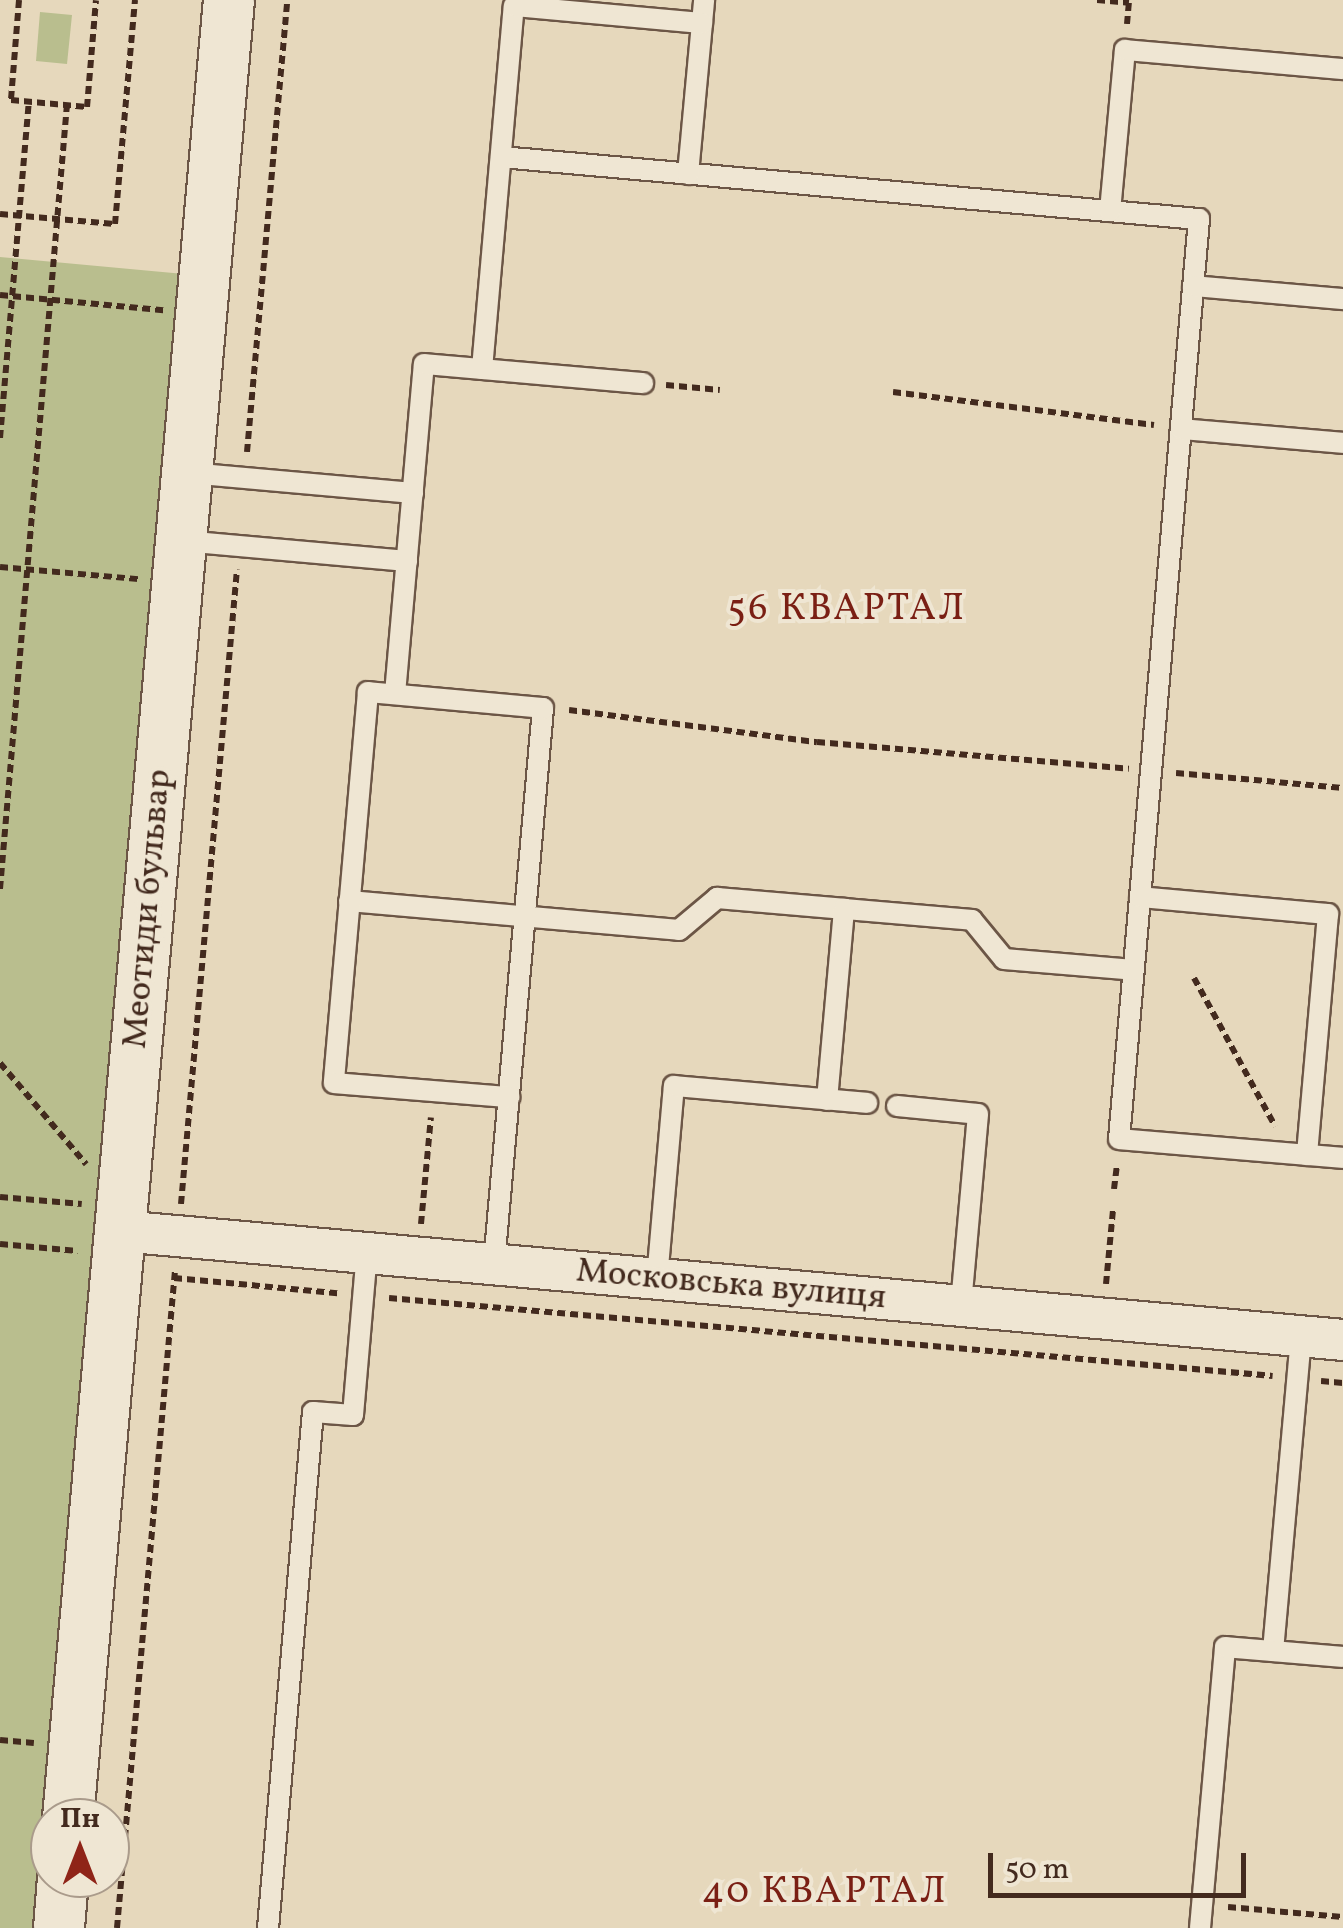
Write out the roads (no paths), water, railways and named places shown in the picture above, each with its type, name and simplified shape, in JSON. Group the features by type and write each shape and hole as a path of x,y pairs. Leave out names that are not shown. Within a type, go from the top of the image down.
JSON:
{"street":[{"name":"Меотиди бульвар","path":"70,1798 229,0"},
{"name":"Московська вулиця","path":"121,1219 178,1236 1343,1340"},
{"path":"59,1928 61,1898"}],"lane":[{"path":"688,174 704,0"},
{"path":"482,369 514,6 702,23"},
{"path":"1110,211 1124,50 1343,69"},
{"path":"501,158 1199,219 1119,1139 1343,1158"},
{"path":"1193,286 1343,299"},
{"path":"395,694 424,364 644,383"},
{"path":"1181,429 1343,443"},
{"path":"187,473 413,493"},
{"path":"179,562 239,546 407,560"},
{"path":"494,1264 509,1098 543,708 368,692 334,1082 509,1098"},
{"path":"1140,897 1328,914 1299,1154"},
{"path":"350,900 679,930 717,898 844,908 972,920 1004,959 1134,970"},
{"path":"827,1100 844,908"},
{"path":"657,1279 674,1086 867,1103"},
{"path":"898,1106 978,1114 961,1306"},
{"path":"268,1928 314,1412 352,1415 367,1253"},
{"path":"1274,1650 1301,1336"},
{"path":"1200,1928 1225,1646 1343,1656"}],"district":[{"name":"56 КВАРТАЛ","path":"847,610"},
{"name":"40 КВАРТАЛ","path":"825,1893"}]}
